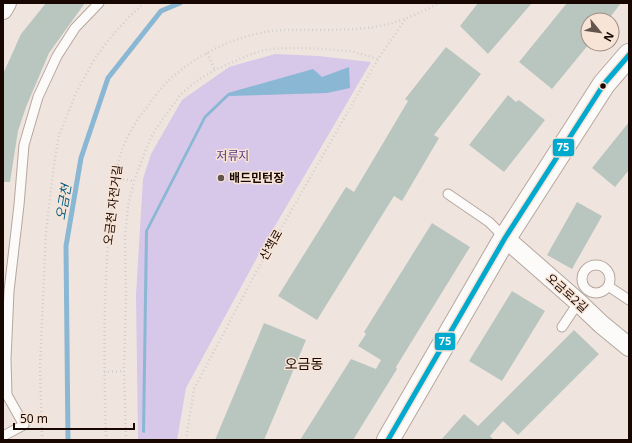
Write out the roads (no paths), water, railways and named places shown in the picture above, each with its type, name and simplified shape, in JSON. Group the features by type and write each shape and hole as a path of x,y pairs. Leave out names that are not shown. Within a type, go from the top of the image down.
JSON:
{"street":[{"path":"3,10 7,3"},
{"path":"388,440 505,238 604,84 629,55"},
{"name":"오금로2길","path":"505,238 583,296 601,324 629,347"}],"lane":[{"path":"3,436 24,425 7,395 6,359 9,291 24,145 38,97 57,56 75,28 99,3"},
{"path":"448,194 489,222 505,238"},
{"path":"562,327 583,296 584,288 582,279 585,271 592,266 606,269 610,277 610,282 605,290 597,294 583,296"},
{"path":"608,286 629,300"}],"water":[{"path":"349,67 350,88 327,93 229,96 206,118 148,231 145,433 142,432 145,231 204,116 228,93 313,69 322,77"}],"waterway":[{"name":"오금천","path":"68,440 66,246 81,158 108,78 161,11 180,3"}],"place":[{"name":"배드민턴장","path":"221,178"}],"district":[{"name":"오금동","path":"304,364"}],"park label":[{"name":"저류지","path":"233,156"}]}
